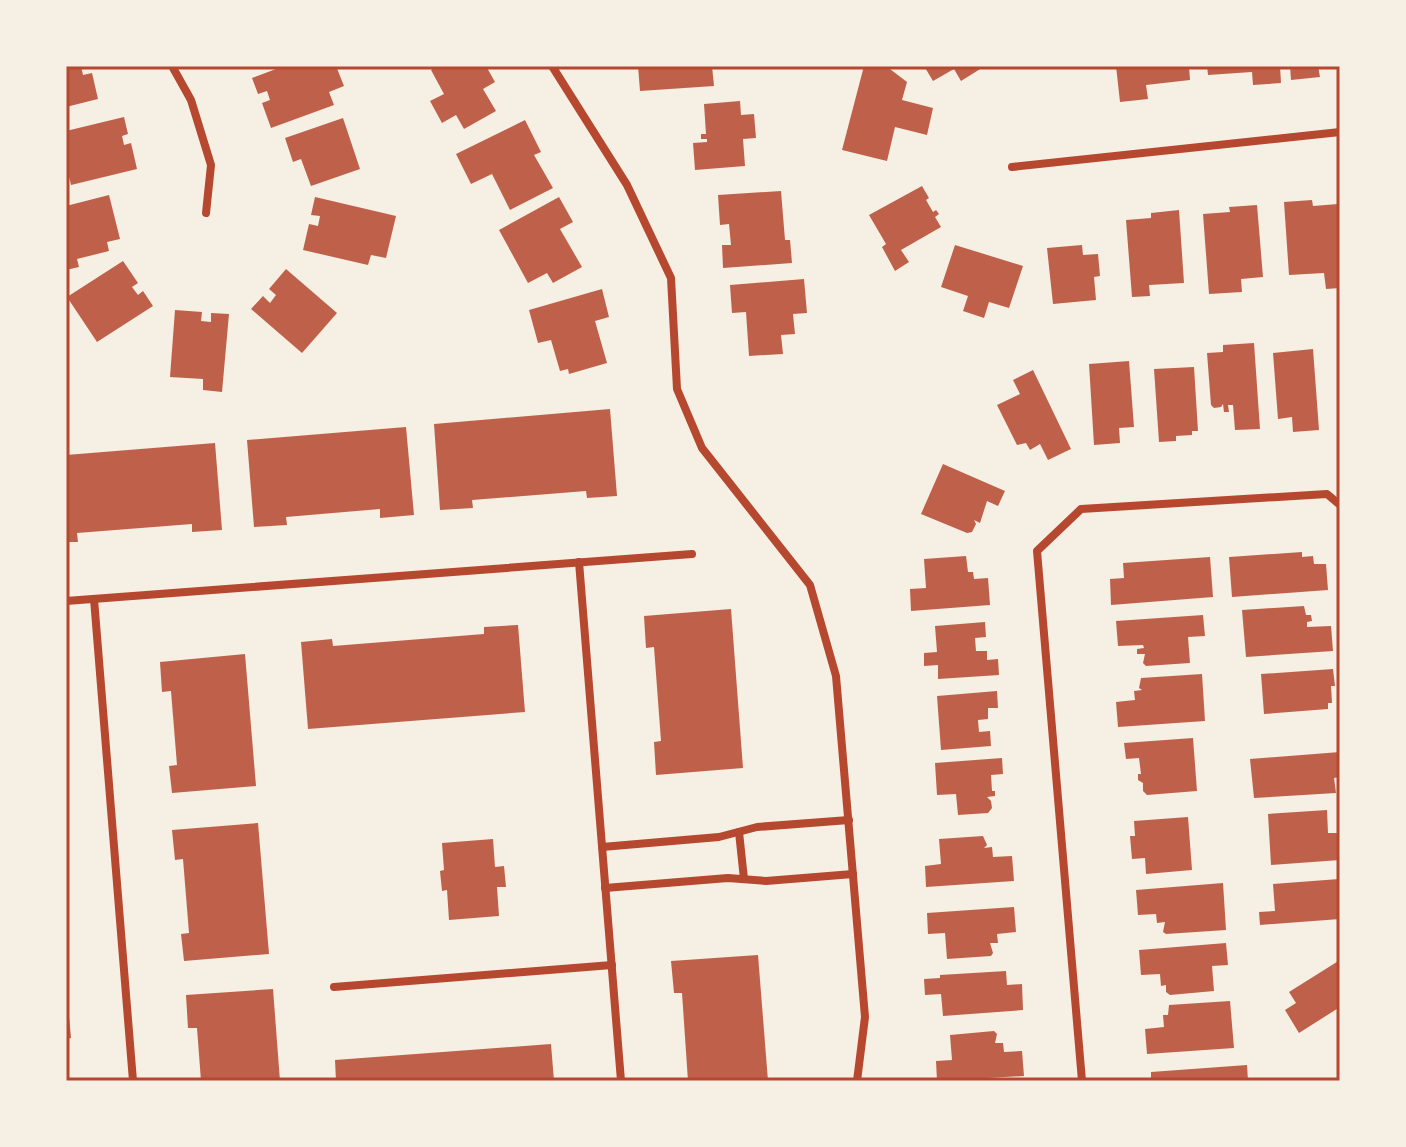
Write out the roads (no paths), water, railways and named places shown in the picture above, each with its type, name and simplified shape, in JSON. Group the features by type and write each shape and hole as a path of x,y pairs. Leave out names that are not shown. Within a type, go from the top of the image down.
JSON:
{"street":[{"path":"172,66 191,100 211,165 206,213"},
{"path":"552,66 627,185 671,278 677,389 702,448 810,585 836,676 865,1017 857,1081"},
{"path":"1012,167 1340,132"},
{"path":"1082,1081 1037,551 1081,509 1327,494 1340,505"},
{"path":"66,601 692,554"},
{"path":"579,562 621,1081"},
{"path":"94,599 133,1081"},
{"path":"602,847 719,837 757,827 849,820"},
{"path":"739,832 744,879"},
{"path":"605,888 728,878 766,881 853,874"},
{"path":"334,987 612,965"}]}
